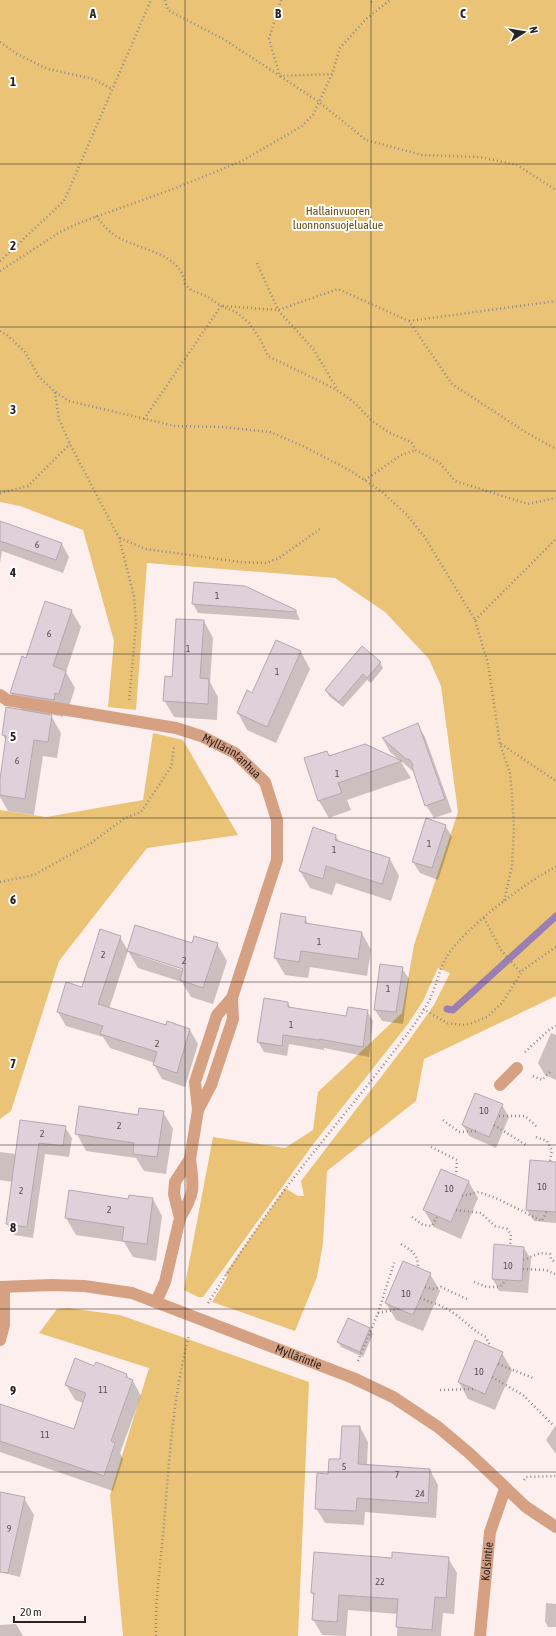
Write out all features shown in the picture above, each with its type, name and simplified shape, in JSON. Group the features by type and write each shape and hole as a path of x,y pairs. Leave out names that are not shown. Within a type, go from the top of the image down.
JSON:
{"street":[{"name":"Myllärintanhua","path":"0,695 7,700 176,728 201,736 235,753 265,782 277,820 277,860 232,998 233,1019 211,1085 198,1110"},
{"name":"Myllärintanhua","path":"156,1302 165,1282 180,1218 191,1199 194,1184 190,1159 198,1110 195,1082 217,1015 232,998"},
{"path":"500,1085 517,1068"},
{"name":"Myllärintanhua","path":"180,1218 174,1194 175,1182 190,1159"},
{"name":"Myllärintie","path":"2,1287 51,1285 84,1286 125,1292 156,1302 320,1364 393,1397 438,1427 470,1453 526,1508 556,1527"},
{"path":"0,1340 4,1325 2,1287"},
{"name":"Kolsintie","path":"480,1636 490,1532 509,1492"}],"path":[{"path":"0,262 64,201 151,0"},
{"path":"165,0 168,10 225,40 280,76 319,102 366,140 422,155 480,157 516,165 556,190"},
{"path":"280,76 269,39 281,0"},
{"path":"0,271 60,232 96,216 174,189 242,161 302,126 313,115 332,74 340,48 366,20 390,0"},
{"path":"0,42 17,54 48,69 93,79 112,89"},
{"path":"280,76 332,74"},
{"path":"96,216 112,234 166,258 178,266 184,275 185,284 191,290 236,312 249,323 260,338 268,356 337,390 355,404 372,421 390,433 410,442 416,450 440,463 455,481 470,487 528,504 556,498"},
{"path":"257,263 278,310 314,350 337,390"},
{"path":"221,306 278,310 338,289 409,321 452,384 556,450"},
{"path":"409,321 556,301"},
{"path":"144,419 221,306"},
{"path":"0,331 7,335 25,352 39,377 55,392 69,401 175,426 222,427 270,432 303,446 365,480 381,491 406,514 424,536 475,620 488,664 500,744 510,773 514,828 512,866 504,901"},
{"path":"55,392 59,419 70,444 119,538 134,596 136,624 126,720"},
{"path":"0,493 28,486 70,444"},
{"path":"365,480 401,455 416,450"},
{"path":"119,538 146,549 240,562 266,563 279,558 320,529"},
{"path":"475,620 556,539"},
{"path":"500,744 556,781"},
{"path":"0,882 34,874 91,842 125,818 141,812 171,767"},
{"path":"206,1306 225,1274 285,1188 371,1082 412,1028 429,1001 447,957 465,935 504,901 544,873 556,867"},
{"path":"484,918 501,950 521,973"},
{"path":"423,1009 447,1024 472,1024 487,1017 502,1003 521,973 532,962 538,960 556,947"},
{"path":"552,1070 542,1080 517,1068 528,1048 550,1029 556,1026"},
{"path":"498,1116 525,1116 538,1127"},
{"path":"443,1120 459,1132 477,1131"},
{"path":"494,1125 526,1144"},
{"path":"536,1137 547,1141 552,1150 550,1161"},
{"path":"431,1147 457,1160 456,1175"},
{"path":"462,1196 479,1192 498,1199 542,1221 548,1212"},
{"path":"456,1210 482,1213 495,1226 507,1229 511,1234 510,1245"},
{"path":"412,1217 423,1225 432,1226 437,1216"},
{"path":"401,1244 414,1252 418,1258 418,1268"},
{"path":"523,1260 540,1253 550,1254 551,1259 556,1263"},
{"path":"357,1364 378,1314 395,1260"},
{"path":"523,1269 546,1270 556,1274"},
{"path":"474,1282 487,1287 500,1287 506,1280"},
{"path":"425,1287 433,1289 440,1287 469,1300"},
{"path":"420,1298 446,1308 461,1318 475,1331 486,1336 490,1346"},
{"path":"378,1314 399,1309"},
{"path":"156,1636 158,1582 175,1411 184,1355 190,1331"},
{"path":"498,1364 533,1378"},
{"path":"492,1378 524,1395 554,1426"},
{"path":"440,1390 473,1389"},
{"path":"509,1492 526,1477 556,1476"}],"green space":[{"name":"Hallainvuoren luonnonsuojelualue","path":"0,0 556,0 556,996 424,1059 416,1101 327,1171 323,1243 317,1277 295,1331 212,1302 228,1276 225,1274 285,1188 298,1196 304,1196 301,1181 407,1043 434,1005 450,973 438,968 423,1001 408,1024 314,1143 203,1297 198,1297 184,1290 213,1137 285,1148 313,1130 318,1092 402,1013 414,945 458,812 441,686 429,659 385,612 335,578 147,563 136,710 108,707 114,641 83,530 20,506 0,502"},
{"path":"153,733 183,740 238,835 147,848 59,961 11,1111 0,1119 0,810 46,817 143,800"},
{"path":"68,1308 120,1315 309,1382 298,1636 123,1636 110,1495 149,1368 39,1333 57,1309"}],"building":[{"path":"0,521 62,543 56,560 0,541"},
{"path":"194,582 245,586 296,610 296,612 192,604"},
{"path":"45,601 72,610 53,666 66,671 59,694 55,693 54,700 10,693 22,656 26,658"},
{"path":"176,619 204,620 200,678 209,679 208,704 163,701 165,676 172,677"},
{"path":"276,640 301,651 267,727 237,713 247,690 252,693"},
{"path":"362,646 381,662 367,678 363,674 339,702 325,690"},
{"path":"6,707 52,715 48,742 34,740 25,799 0,795 0,779 6,736 2,735"},
{"path":"418,723 445,799 425,806 412,767 413,765 409,759 406,759 382,738"},
{"path":"365,744 402,761 338,783 342,793 318,801 304,758 327,751 329,756"},
{"path":"426,818 446,825 432,868 412,862"},
{"path":"313,827 336,835 335,840 390,858 382,884 326,866 323,879 299,871"},
{"path":"281,913 306,917 305,923 362,932 358,959 301,951 299,962 274,958"},
{"path":"135,925 192,943 194,936 218,943 203,988 180,980 183,969 127,951"},
{"path":"100,929 121,936 98,1004 166,1025 167,1021 190,1029 177,1073 153,1065 157,1052 100,1034 103,1026 57,1012 66,982 82,987"},
{"path":"380,964 403,967 396,1012 374,1010"},
{"path":"264,998 288,1002 288,1007 346,1016 348,1007 368,1010 363,1047 319,1039 283,1035 282,1046 257,1042"},
{"path":"475,1093 503,1104 489,1137 462,1125"},
{"path":"79,1106 138,1115 139,1108 164,1111 157,1157 133,1154 134,1143 75,1134"},
{"path":"20,1120 66,1126 63,1146 39,1143 27,1227 6,1224"},
{"path":"530,1160 556,1162 556,1212 526,1210"},
{"path":"441,1169 469,1181 451,1222 423,1210"},
{"path":"69,1190 128,1199 129,1195 153,1198 147,1244 122,1241 124,1227 65,1218"},
{"path":"494,1244 524,1247 522,1281 492,1279"},
{"path":"403,1261 431,1273 413,1315 385,1303"},
{"path":"348,1318 370,1328 360,1352 337,1342"},
{"path":"475,1340 503,1352 485,1394 458,1382"},
{"path":"75,1358 94,1366 96,1362 127,1374 126,1377 133,1380 111,1441 115,1443 104,1476 0,1441 0,1404 74,1429 86,1393 65,1385"},
{"path":"342,1426 360,1426 358,1464 430,1469 428,1503 357,1498 356,1511 315,1509 317,1473 328,1474 329,1459 340,1459"},
{"path":"0,1492 25,1497 8,1573 0,1572"},
{"path":"314,1552 392,1558 392,1552 449,1557 446,1598 435,1597 432,1630 396,1627 398,1599 339,1595 337,1622 312,1620 314,1593 311,1593"}],"waterway":[{"path":"447,1009 453,1010 556,916"}]}
